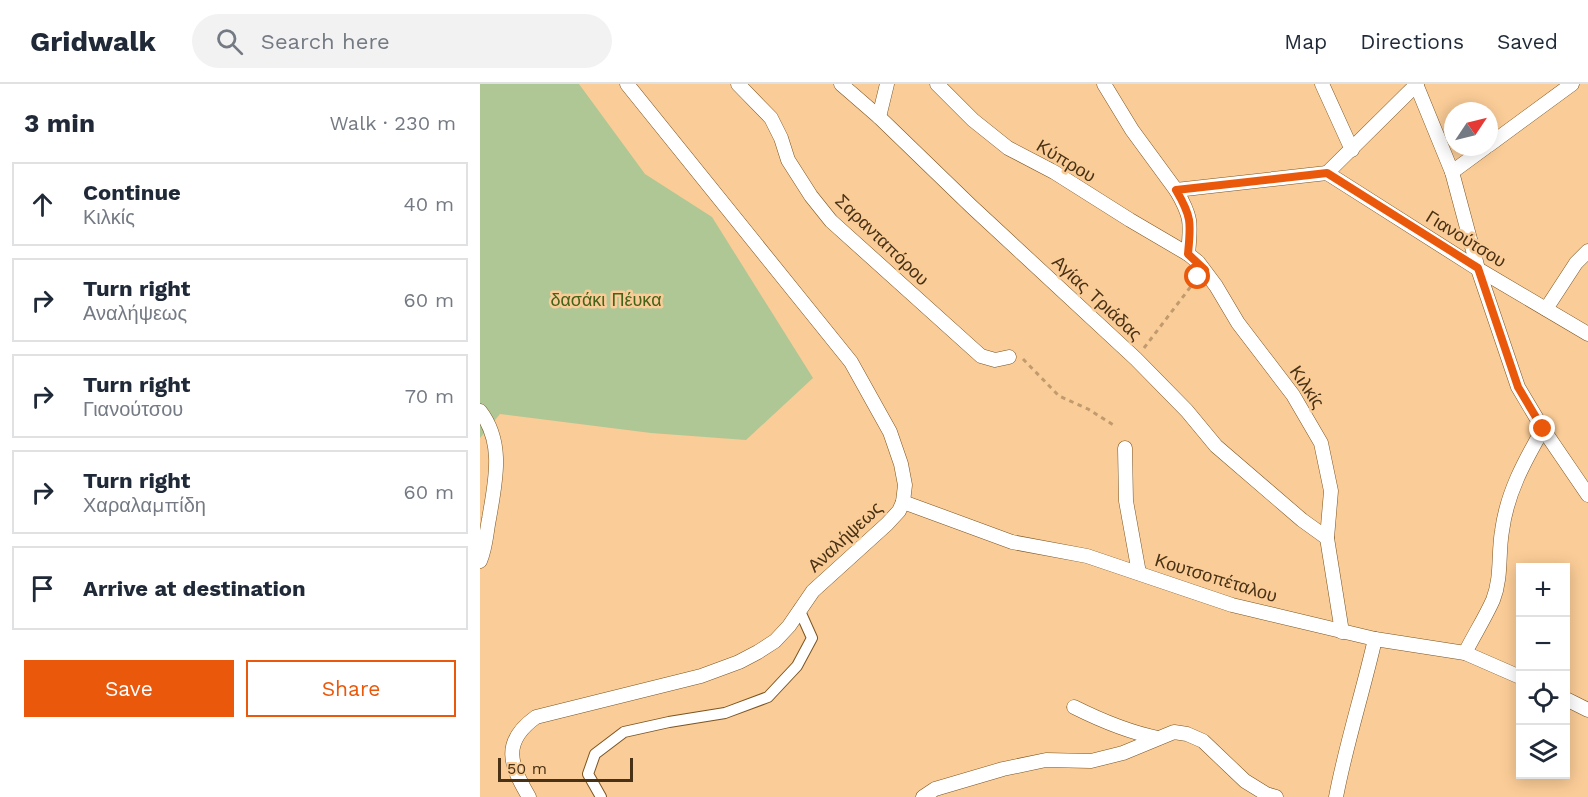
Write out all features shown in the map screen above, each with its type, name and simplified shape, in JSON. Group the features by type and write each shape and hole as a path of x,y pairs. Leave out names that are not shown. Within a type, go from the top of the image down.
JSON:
{"street":[{"name":"Αναλήψεως","path":"529,797 519,781 510,754 514,741 530,721 536,717 701,676 740,662 775,641 789,626 813,591 887,524 899,511 903,502 905,485 890,432 851,362 627,84"},
{"name":"Σαρανταπόρου","path":"738,84 771,117 788,160 811,196 831,221 981,356 994,360 1009,357"},
{"name":"Αγίας Τριάδας","path":"841,84 1136,358 1187,411 1216,446 1302,520 1327,537"},
{"path":"879,117 887,84"},
{"name":"Κύπρου","path":"937,84 973,120 1008,148 1054,172 1188,254"},
{"path":"1104,84 1132,130 1188,210 1191,223 1188,254"},
{"path":"1322,84 1352,150"},
{"path":"1176,190 1327,173 1416,84 1452,172 1478,268 1518,387 1543,429 1588,495"},
{"path":"1498,138 1572,84"},
{"path":"1452,172 1474,156"},
{"name":"Γιανούτσου","path":"1327,173 1588,334"},
{"path":"1546,309 1576,263 1588,251"},
{"name":"Κιλκίς","path":"1188,254 1205,270 1238,323 1293,395 1322,443 1331,491 1327,537 1342,632"},
{"path":"480,411 495,441 495,487 480,561"},
{"path":"1465,652 1493,599 1500,574 1502,532 1509,496 1522,466 1543,429"},
{"path":"1125,448 1126,501 1139,573"},
{"name":"Κουτσοπέταλου","path":"903,502 1011,542 1087,556 1232,605 1375,639 1465,652 1516,675"},
{"path":"601,797 588,774 595,754 624,732 725,713 768,697 797,666 812,638 799,609"},
{"path":"1336,797 1343,759 1365,686 1375,639"},
{"path":"1570,701 1588,710"},
{"path":"1074,707 1111,725 1158,738"},
{"path":"923,797 935,789 1003,769 1046,760 1091,761 1123,753 1174,732 1187,734 1203,741 1245,781 1266,794 1276,797"}],"path":[{"path":"1136,358 1205,270"},
{"path":"1009,357 1024,360 1059,396 1088,409 1115,426"}],"green space":[{"name":"δασάκι Πέυκα","path":"480,84 579,84 645,174 712,217 813,378 746,440 651,433 500,414 480,438"}],"route":[{"path":"1198,277 1205,270 1188,254 1191,223 1188,210 1176,190 1327,173 1478,268 1518,387 1543,429"}]}
